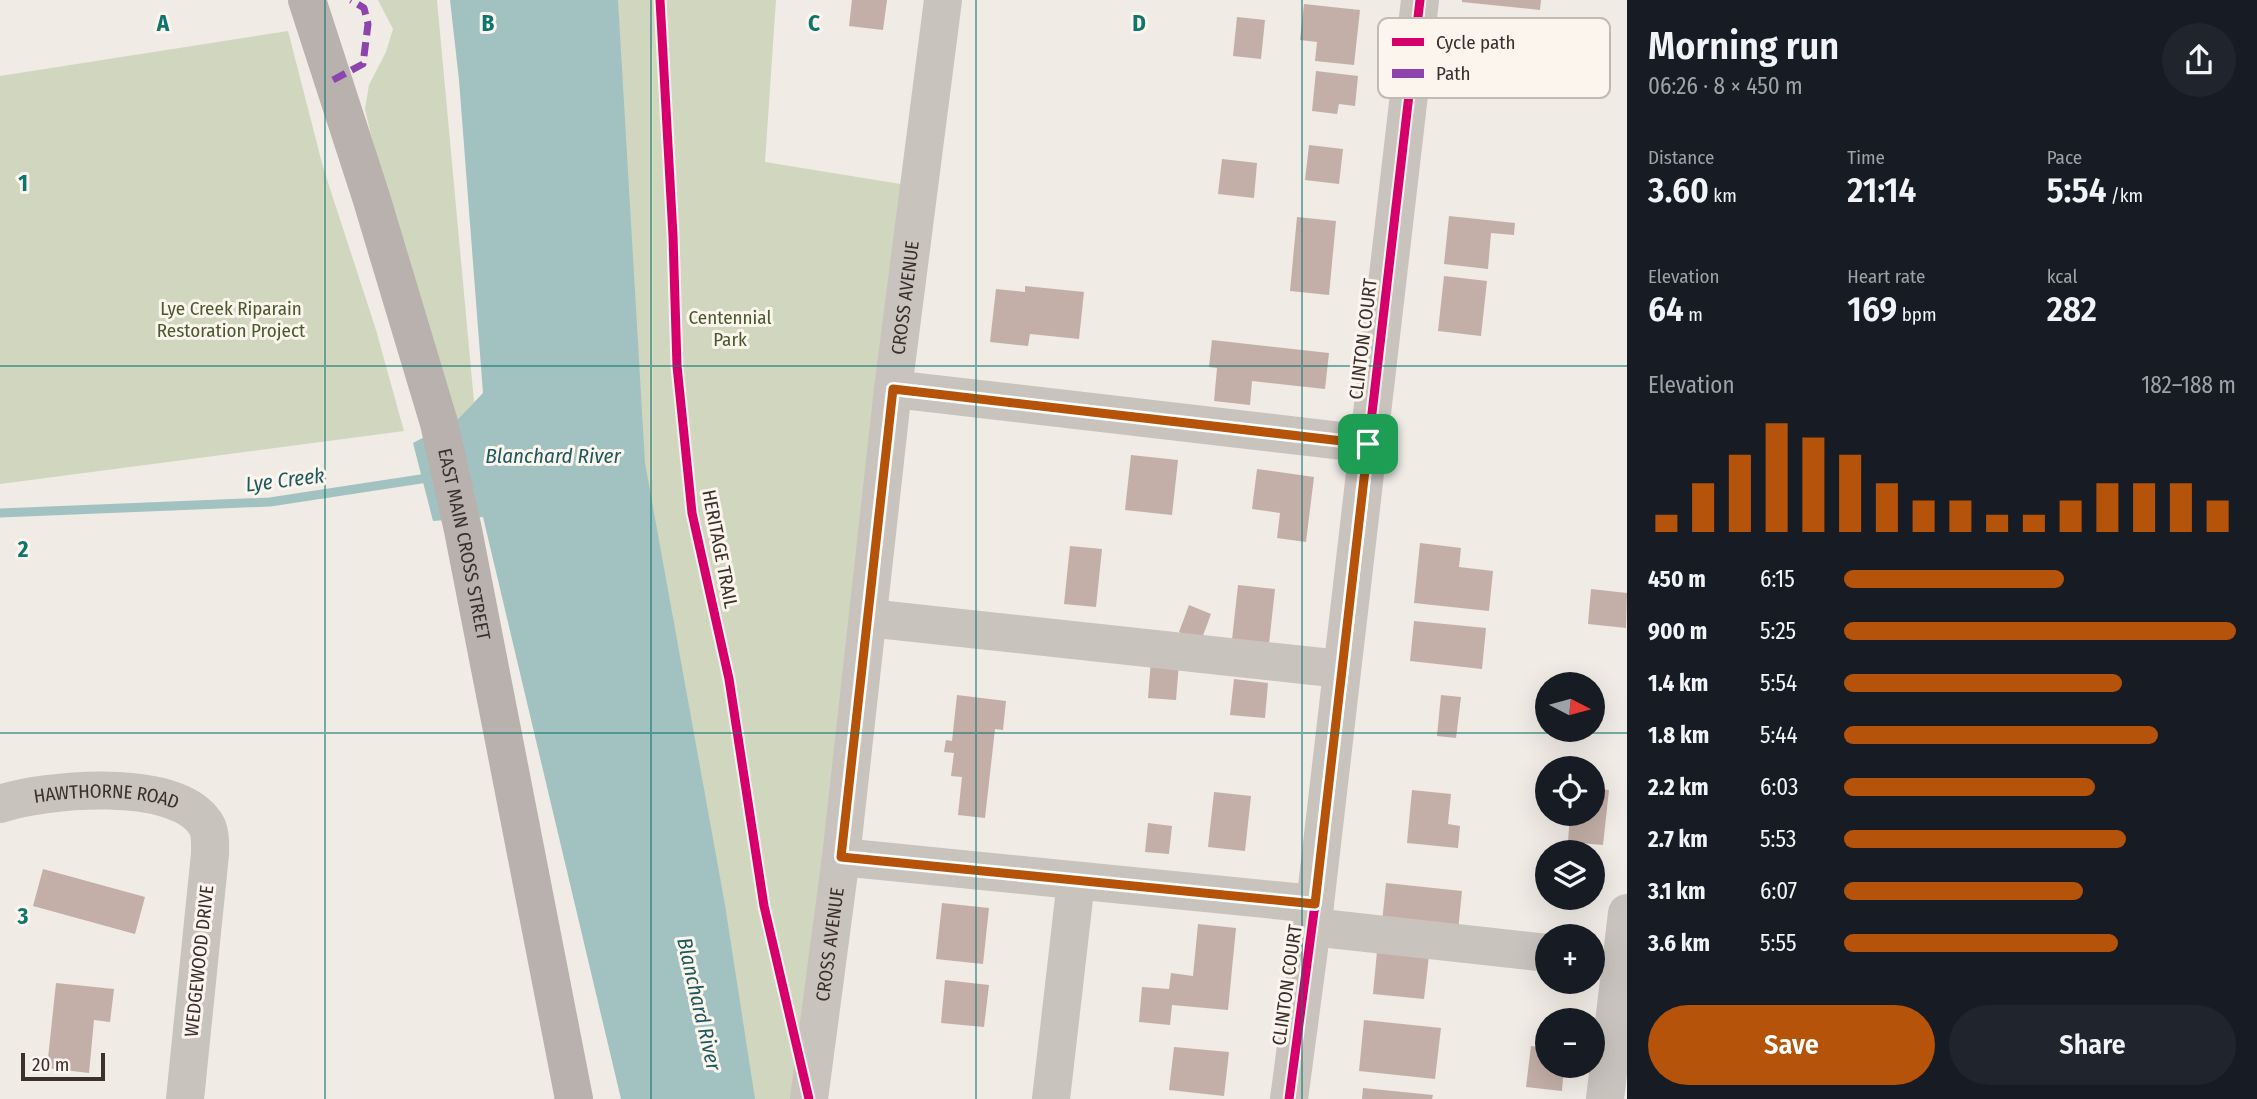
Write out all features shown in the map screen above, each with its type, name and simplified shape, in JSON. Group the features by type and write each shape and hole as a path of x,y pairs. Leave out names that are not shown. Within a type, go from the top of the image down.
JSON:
{"main road":[{"name":"EAST MAIN CROSS STREET","path":"307,0 371,197 439,423 463,530 574,1099"}],"street":[{"name":"CROSS AVENUE","path":"809,1098 841,857 893,389 943,0"},
{"name":"CLINTON COURT","path":"1418,18 1420,0"},
{"name":"CLINTON COURT","path":"1289,1099 1314,915 1409,98"},
{"path":"893,389 1368,444"},
{"path":"867,618 1341,669"},
{"name":"HAWTHORNE ROAD","path":"0,804 18,798 58,793 121,791 162,796 180,802 192,809 206,824"},
{"name":"WEDGEWOOD DRIVE","path":"185,1099 210,854 206,824"},
{"path":"841,857 1076,881 1314,915 1535,951"},
{"path":"1051,1099 1076,881"},
{"path":"1605,1099 1614,961 1627,913"}],"green space":[{"path":"378,0 437,0 474,402 457,420 381,178 365,109 369,85 386,52 393,29"},
{"name":"Centennial Park","path":"529,0 776,0 765,162 919,187 809,1099 721,1099"},
{"name":"Lye Creek Riparain Restoration Project","path":"288,31 323,167 376,330 404,431 0,484 0,76"}],"water":[{"name":"Blanchard River","path":"450,0 618,0 645,463 725,905 755,1099 621,1099 483,517 433,521 413,443 457,420 483,393 459,80"}],"building":[{"path":"852,0 887,0 883,30 849,26"},
{"path":"1462,0 1541,0 1540,10"},
{"path":"1304,4 1360,10 1354,65 1315,61 1317,42 1300,40"},
{"path":"1237,17 1265,20 1261,59 1233,56"},
{"path":"1316,71 1358,76 1355,106 1339,104 1337,114 1312,111"},
{"path":"1309,145 1343,149 1339,184 1305,180"},
{"path":"1222,159 1257,163 1254,198 1218,194"},
{"path":"1449,216 1515,223 1514,235 1491,233 1488,269 1444,264"},
{"path":"1297,217 1336,221 1329,295 1290,291"},
{"path":"1444,276 1487,281 1481,336 1438,331"},
{"path":"1025,286 1084,292 1079,339 1030,334 1028,346 990,342 996,289 1025,292"},
{"path":"1212,340 1329,353 1325,389 1252,381 1250,405 1214,401 1217,368 1209,367"},
{"path":"1131,455 1178,460 1172,515 1125,510"},
{"path":"1257,469 1314,477 1306,542 1277,538 1280,513 1252,509"},
{"path":"1420,543 1461,548 1459,567 1493,571 1489,611 1414,603"},
{"path":"1070,546 1102,549 1096,607 1064,604"},
{"path":"1238,585 1275,589 1269,644 1232,640"},
{"path":"1591,589 1627,593 1626,628 1588,624"},
{"path":"1189,605 1211,614 1201,641 1179,632"},
{"path":"1414,621 1486,628 1482,669 1410,661"},
{"path":"1151,660 1179,663 1176,700 1148,698"},
{"path":"1234,679 1268,683 1265,718 1230,715"},
{"path":"957,695 1006,701 1003,730 995,729 985,818 958,815 962,777 951,776 954,753 944,752 946,740 952,741"},
{"path":"1441,695 1461,697 1456,738 1437,736"},
{"path":"1412,790 1451,794 1448,824 1460,826 1458,848 1407,843"},
{"path":"1605,790 1609,790 1604,840 1568,840 1569,826 1605,826"},
{"path":"1214,792 1251,796 1245,851 1208,847"},
{"path":"1148,823 1172,826 1169,854 1145,852"},
{"path":"43,869 145,897 135,934 33,906"},
{"path":"1386,883 1462,891 1458,931 1382,923"},
{"path":"942,903 989,908 983,964 936,959"},
{"path":"1198,924 1236,928 1228,1010 1172,1005 1170,1025 1139,1022 1142,987 1169,989 1171,973 1193,976"},
{"path":"1377,951 1429,956 1424,999 1373,994"},
{"path":"945,980 989,985 984,1027 941,1023"},
{"path":"56,983 114,989 110,1022 94,1020 89,1073 47,1068"},
{"path":"1364,1020 1441,1028 1435,1079 1359,1071"},
{"path":"1531,1046 1535,1046 1535,1078 1563,1078 1562,1091 1526,1087"},
{"path":"1174,1047 1229,1052 1224,1096 1169,1090"},
{"path":"1363,1088 1433,1095 1432,1099 1362,1099"}],"waterway":[{"name":"Lye Creek","path":"0,513 270,502 434,477"}],"marked path":[{"path":"333,80 363,64 368,24 364,8 351,0"}],"cycle path":[{"name":"HERITAGE TRAIL","path":"660,0 677,366 692,513 729,679 764,906 809,1099"},
{"path":"1418,18 1420,0"},
{"path":"1289,1099 1315,904 1409,98"}],"route":[{"path":"893,389 1368,444 1315,904 841,857 893,389"}]}
